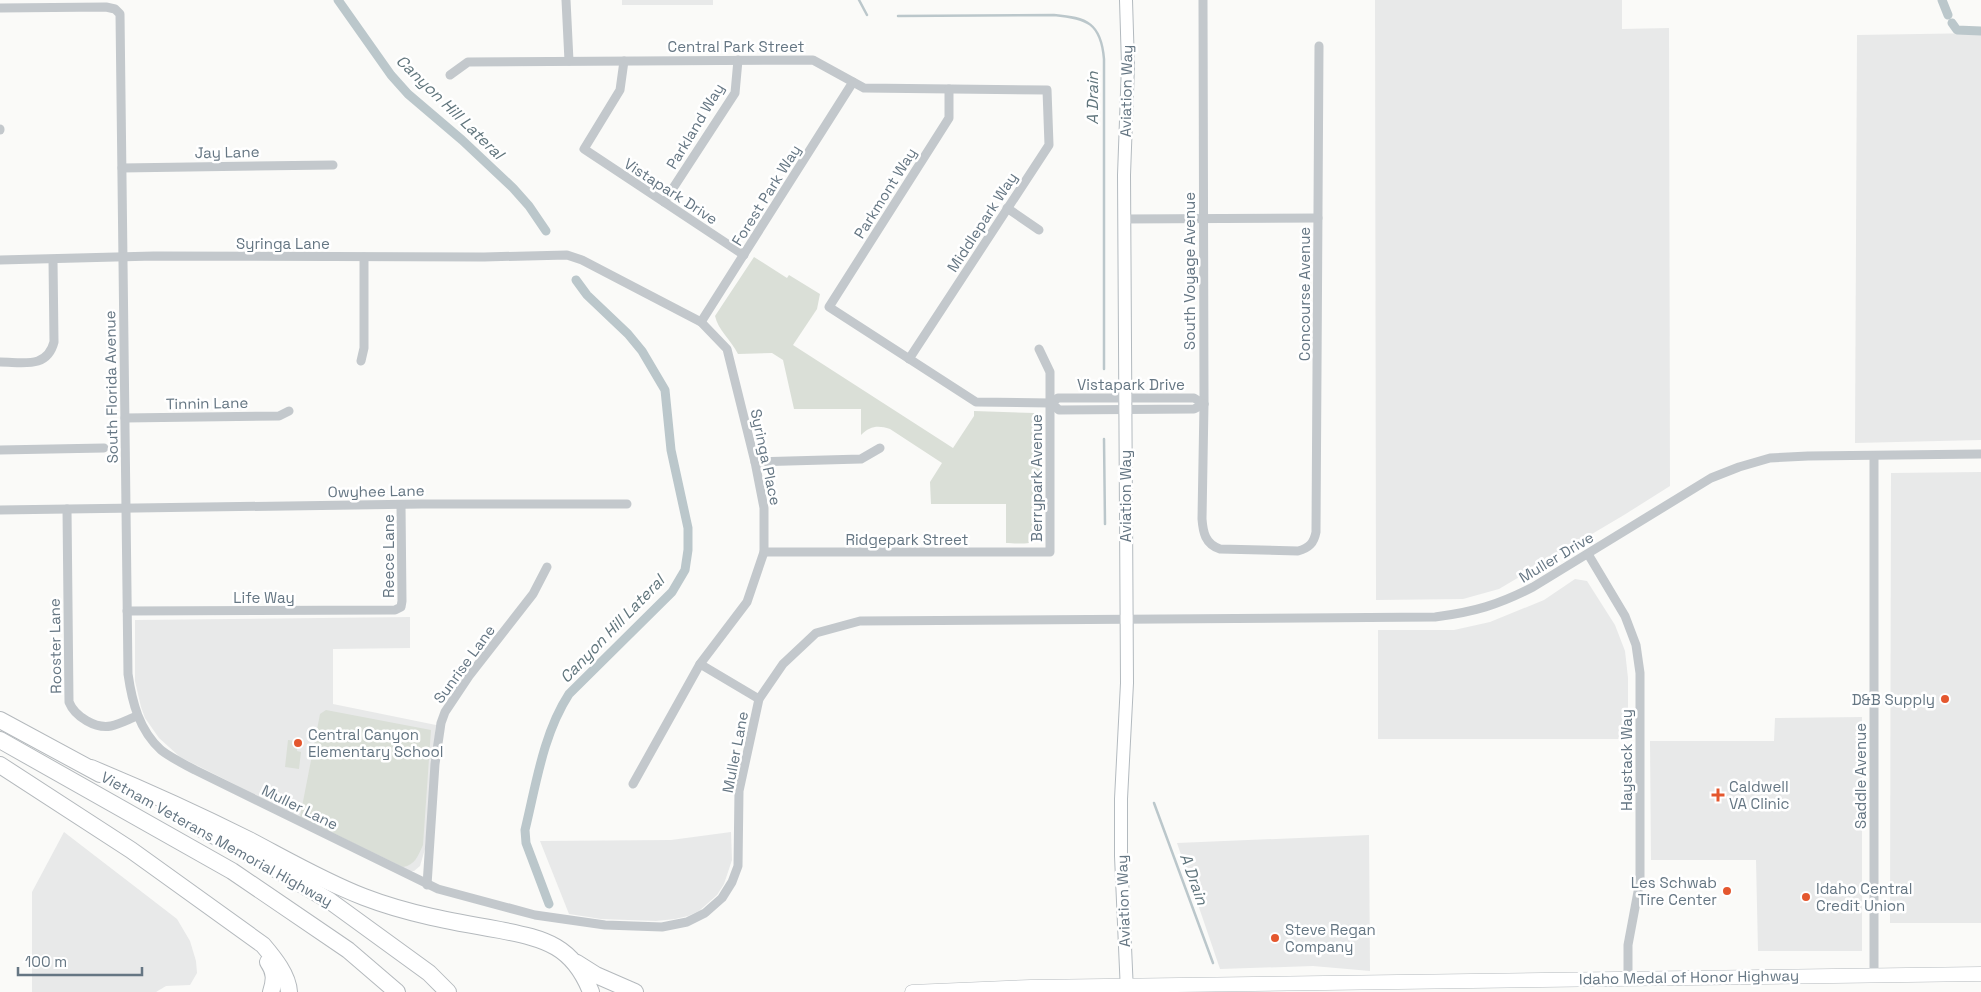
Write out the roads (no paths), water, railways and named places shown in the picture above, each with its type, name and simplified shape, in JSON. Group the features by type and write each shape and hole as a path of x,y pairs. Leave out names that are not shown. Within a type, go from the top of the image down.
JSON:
{"highway":[{"name":"Vietnam Veterans Memorial Highway","path":"0,720 272,867 330,901 429,973 448,992"},
{"name":"Vietnam Veterans Memorial Highway","path":"0,740 232,871 348,950 397,992"},
{"path":"0,765 131,850 263,945 276,961 289,992"},
{"path":"91,768 135,786 364,897 428,916 528,935 552,944 596,975 635,992"},
{"path":"232,924 262,954 270,965 274,981 271,992"},
{"path":"574,960 591,992"}],"main road":[{"name":"Idaho Medal of Honor Highway","path":"912,992 1547,986 1628,978 1981,974"}],"street":[{"path":"566,0 569,61"},
{"name":"Aviation Way","path":"1126,0 1128,65 1124,219 1127,683 1121,818 1127,989"},
{"name":"South Voyage Avenue","path":"1203,0 1202,218 1204,404 1202,518 1203,531 1207,541"},
{"path":"0,8 52,4"},
{"name":"South Florida Avenue","path":"52,4 106,7 115,9 120,14 128,674 131,697 137,716 149,737 162,751"},
{"name":"Concourse Avenue","path":"1207,541 1220,550 1288,550 1306,548 1314,541 1318,521 1319,46"},
{"name":"Parkland Way","path":"664,202 735,93 738,60"},
{"name":"Central Park Street","path":"450,75 468,62 813,60 864,88 1046,90"},
{"name":"Vistapark Drive","path":"624,61 620,90 584,149 744,255"},
{"name":"Forest Park Way","path":"701,322 853,82"},
{"name":"Parkmont Way","path":"829,307 949,118 949,89"},
{"name":"Middlepark Way","path":"909,359 1049,145 1046,90"},
{"name":"Jay Lane","path":"122,168 333,165"},
{"path":"1007,208 1039,230"},
{"path":"1124,219 1318,218"},
{"name":"Syringa Lane","path":"0,260 154,256 484,257 566,254"},
{"name":"Syringa Place","path":"566,254 582,260 701,322 727,349 755,462 764,508 764,552 747,602 700,664 633,784"},
{"path":"361,361 364,348 364,257"},
{"path":"0,362 38,362 47,358 52,352 54,342 53,260"},
{"name":"Vistapark Drive","path":"829,307 976,402 1051,403 1058,398 1125,403 1194,398 1204,404"},
{"name":"Berrypark Avenue","path":"1039,349 1050,372 1050,552"},
{"name":"Tinnin Lane","path":"125,418 279,416 289,412"},
{"path":"0,450 104,448"},
{"path":"755,462 861,459 880,448"},
{"name":"Muller Drive","path":"1127,619 1435,617 1467,613 1504,602 1521,593 1712,478 1739,467 1770,458 1981,454"},
{"name":"Saddle Avenue","path":"1874,456 1874,975"},
{"name":"Owyhee Lane","path":"0,510 627,504"},
{"name":"Reece Lane","path":"401,607 402,505"},
{"name":"Rooster Lane","path":"67,509 69,702 75,712 99,725 112,726 137,716"},
{"name":"Ridgepark Street","path":"764,552 1050,552"},
{"name":"Haystack Way","path":"1588,554 1625,616 1636,645 1640,673 1640,882 1628,945 1628,978"},
{"name":"Sunrise Lane","path":"427,884 438,739 445,712 469,676 533,594 547,566"},
{"name":"Life Way","path":"127,611 395,610 401,607"},
{"name":"Muller Lane","path":"162,751 195,770 427,884 464,897 535,915 606,924 662,927 687,922 705,913 722,898 732,882 738,866 739,791 760,699 783,664 816,634 860,621 1127,619"},
{"path":"700,664 760,699"}],"waterway":[{"name":"Canyon Hill Lateral","path":"338,0 391,75 408,94 462,140 513,188 529,206 546,231"},
{"name":"A Drain","path":"859,0 867,15"},
{"path":"1942,0 1948,15"},
{"name":"A Drain","path":"898,16 1054,15 1084,21 1096,30 1100,37 1104,59 1104,369"},
{"path":"1952,23 1957,30 1981,31"},
{"name":"Canyon Hill Lateral","path":"549,904 526,843 525,830 541,760 553,726 569,694 672,592 685,570 688,550 688,528 671,450 665,390 642,351 628,334 587,295 576,280"},
{"name":"A Drain","path":"1104,439 1105,524"},
{"name":"A Drain","path":"1154,803 1213,963"}],"place":[{"name":"D&B Supply","path":"1945,699"},
{"name":"Central Canyon Elementary School","path":"298,743"},
{"name":"Caldwell VA Clinic","path":"1718,795"},
{"name":"Les Schwab Tire Center","path":"1727,891"},
{"name":"Idaho Central Credit Union","path":"1806,897"},
{"name":"Steve Regan Company","path":"1275,938"}]}
